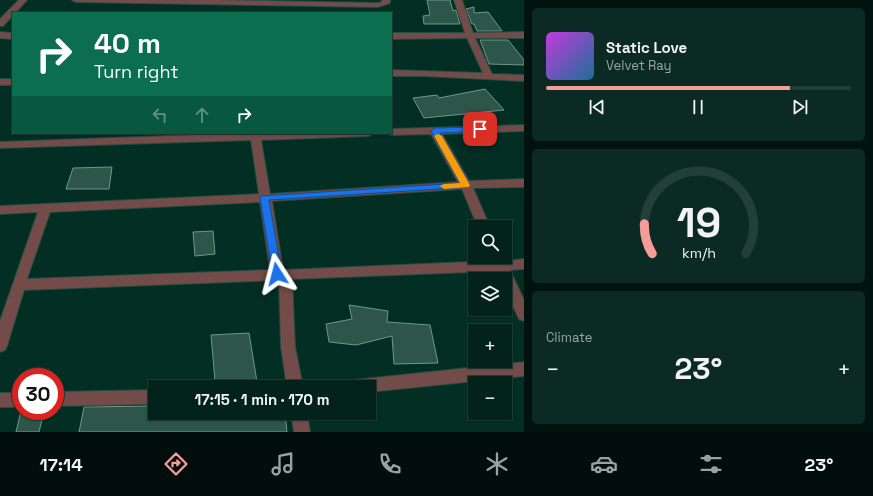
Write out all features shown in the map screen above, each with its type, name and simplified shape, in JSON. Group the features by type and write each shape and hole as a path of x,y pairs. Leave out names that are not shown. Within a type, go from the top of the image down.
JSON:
{"street":[{"path":"0,24 23,0"},
{"path":"76,0 241,2 305,1 378,5 386,3 386,0"},
{"path":"458,0 470,36 489,76"},
{"path":"305,1 307,12"},
{"path":"241,2 244,12"},
{"path":"0,35 12,36"},
{"path":"392,36 524,35"},
{"path":"392,73 524,78"},
{"path":"0,82 12,82"},
{"path":"392,132 524,128"},
{"path":"435,131 466,185 481,220"},
{"path":"0,145 312,134"},
{"path":"255,135 264,198 281,274 288,347 294,380"},
{"path":"0,210 264,198 466,185 524,183"},
{"path":"0,346 5,305 20,284 45,208"},
{"path":"512,263 524,264"},
{"path":"20,284 281,274 468,264"},
{"path":"500,264 524,315"},
{"path":"376,385 524,369"},
{"path":"64,399 148,397"},
{"path":"0,400 12,400"},
{"path":"300,420 302,432"}],"building":[{"path":"427,0 450,0 453,11 456,10 460,24 424,24 423,16 430,15"},
{"path":"474,7 474,13 488,12 502,31 477,31 474,24 472,24 466,9"},
{"path":"480,40 508,40 524,60 524,65 489,64"},
{"path":"485,89 504,110 424,118 413,98 437,95 439,98"},
{"path":"112,167 109,189 66,189 73,168"},
{"path":"213,231 215,254 195,256 193,232"},
{"path":"349,305 388,311 387,322 430,325 438,363 394,364 392,336 356,345 329,342 326,324 352,319"},
{"path":"249,333 257,380 215,380 211,335"},
{"path":"148,406 148,420 286,420 287,432 79,432 84,407"},
{"path":"19,420 42,420 39,432 16,432"}],"slow traffic":[{"path":"438,136 466,185 444,186"}],"route":[{"path":"277,274 264,198 466,185 435,131 480,129"}]}
